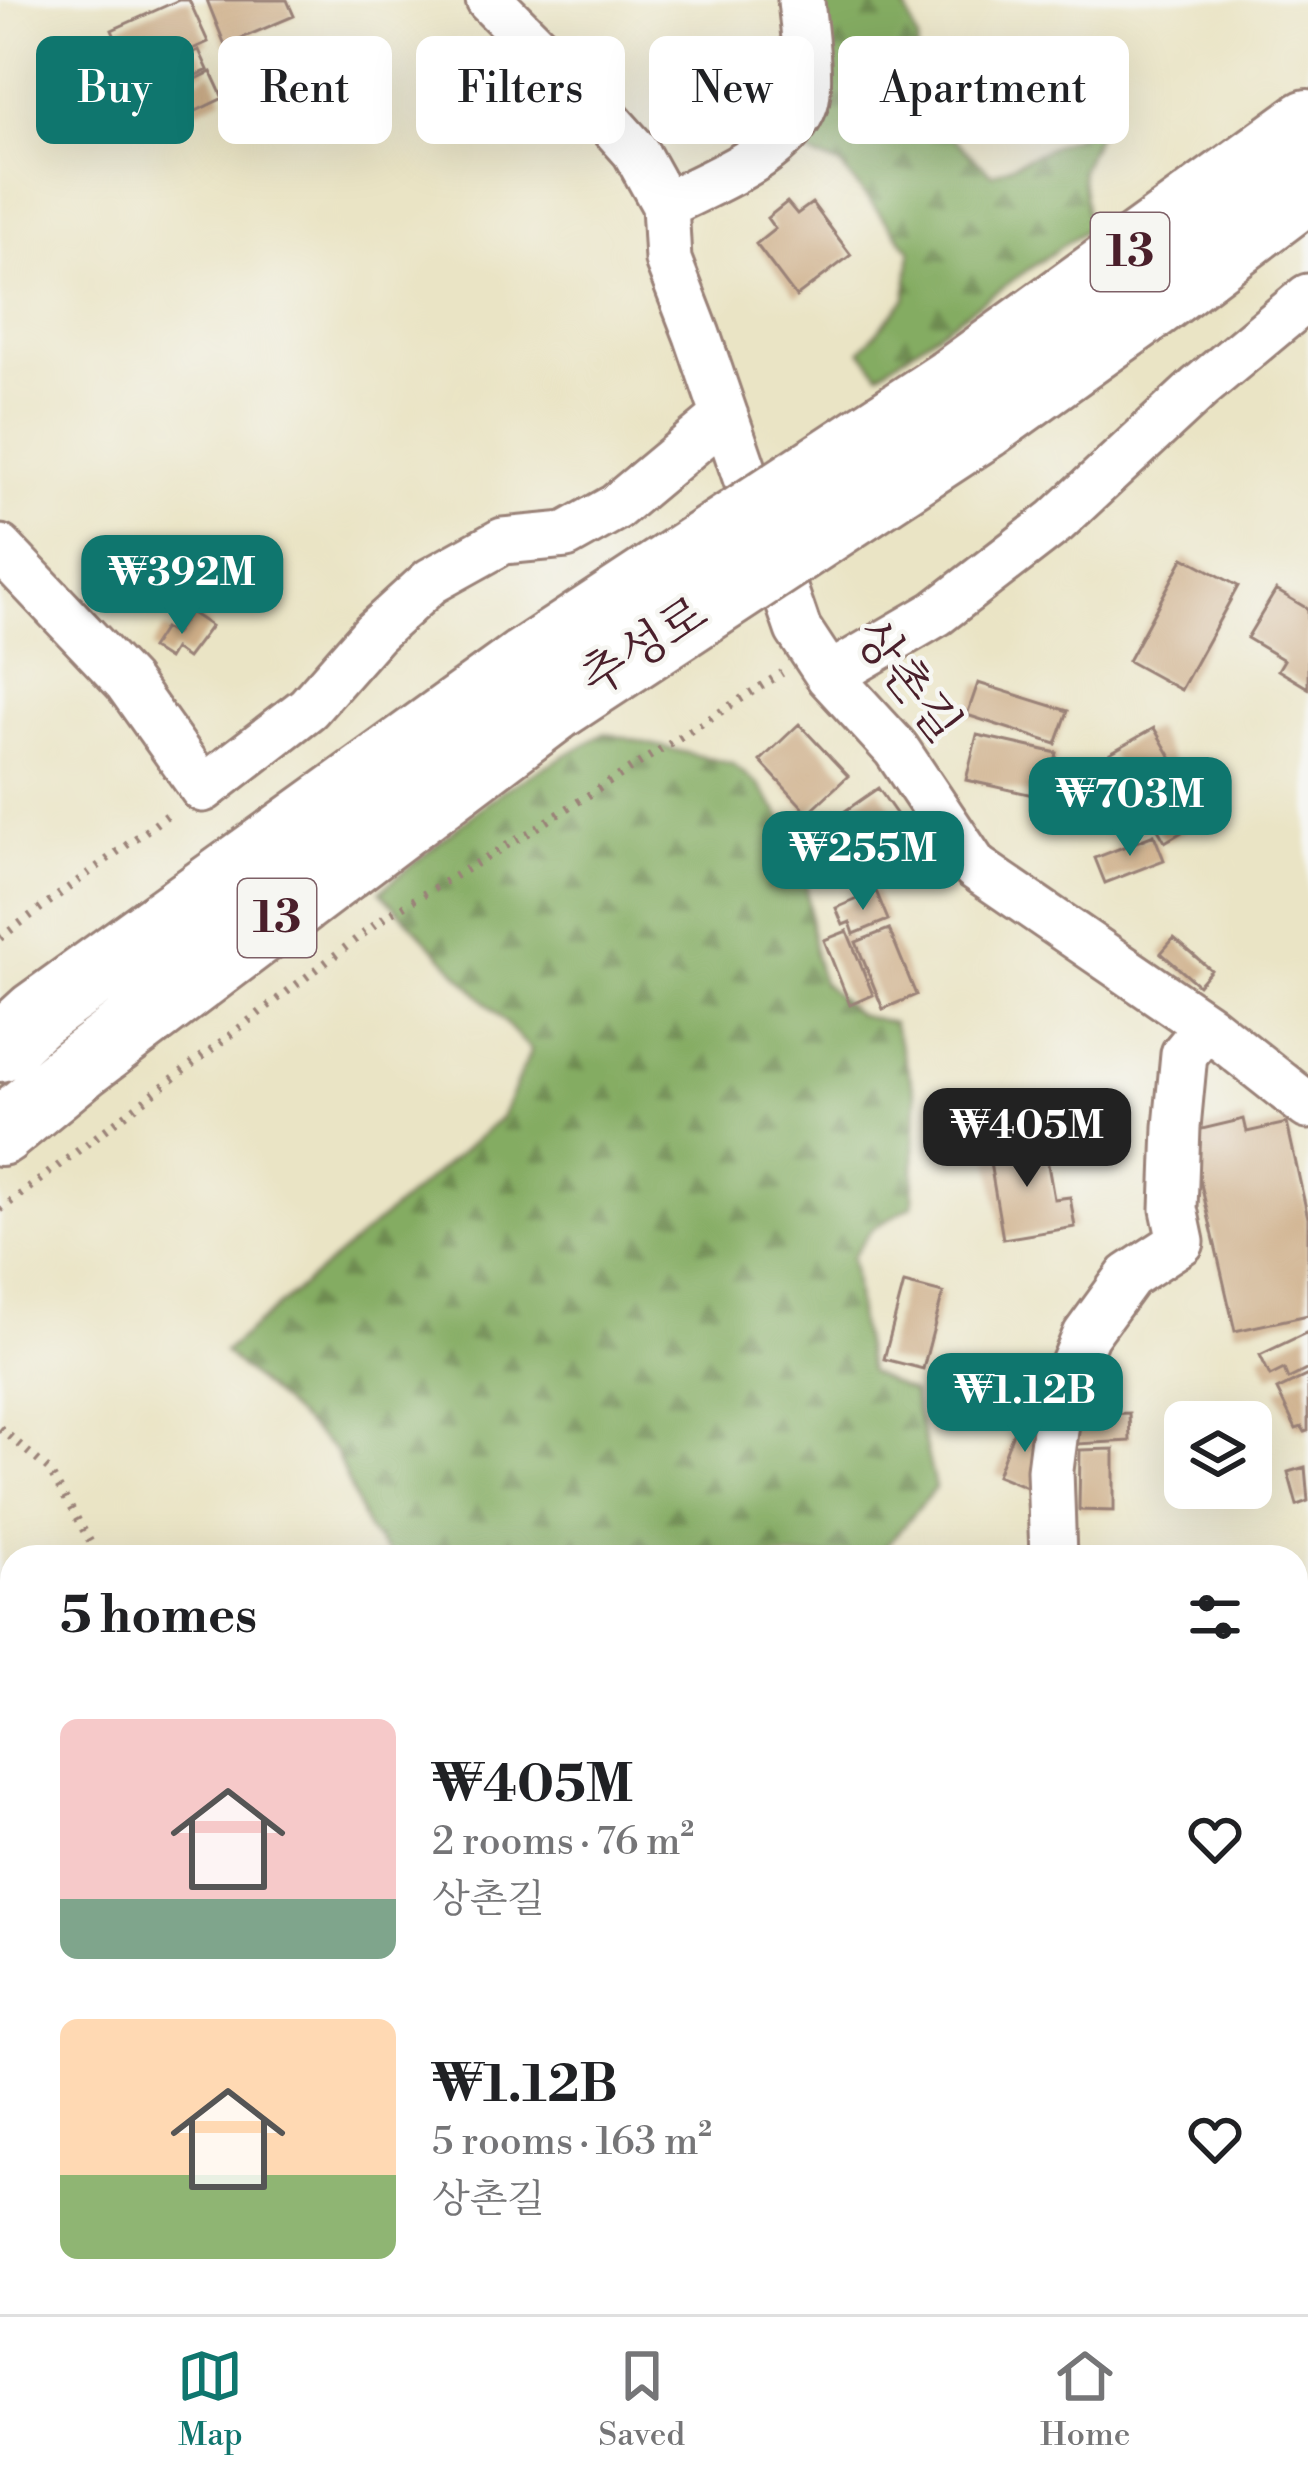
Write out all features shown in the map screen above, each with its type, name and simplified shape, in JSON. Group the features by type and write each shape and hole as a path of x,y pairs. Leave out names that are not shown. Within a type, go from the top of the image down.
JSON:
{"main road":[{"name":"추성로","path":"968,404 1308,123"},
{"name":"추성로","path":"0,1048 36,1015 968,404 1157,302 1308,188"},
{"name":"추성로","path":"0,1132 540,685"}],"street":[{"path":"489,0 635,151 665,205 668,260 813,653 937,613 1056,521 1200,387 1308,297"},
{"path":"665,205 769,151 787,133 806,101 801,0"},
{"path":"0,548 127,682 203,789 308,708 374,633 430,580 503,541 566,535 616,506 724,416"},
{"name":"상촌길","path":"813,653 896,749 975,867 1207,1026 1308,1106"},
{"path":"1053,1545 1050,1470 1059,1399 1086,1335 1129,1276 1181,1242 1174,1209 1184,1054 1207,1026"}],"path":[{"path":"0,1210 388,915 530,832 813,653"},
{"path":"0,938 203,789"},
{"path":"0,1428 49,1470 93,1545"}],"green space":[{"path":"812,0 903,0 916,36 838,36 838,144 960,144 992,174 1058,144 1093,144 1081,170 1088,228 879,373 861,350 906,298 911,251 840,165 809,155 824,95"},
{"path":"605,733 732,764 758,784 802,846 822,982 857,1014 893,1023 916,1096 913,1205 872,1229 852,1257 869,1372 913,1393 935,1488 887,1545 381,1545 368,1531 335,1451 224,1352 501,1118 531,1050 380,891 502,791"}],"building":[{"path":"179,0 189,0 208,42 194,48 194,36 115,36 112,30"},
{"path":"207,0 287,0 294,16 246,36 221,36"},
{"path":"199,50 208,70 194,76 194,52"},
{"path":"211,72 218,100 196,111 194,80"},
{"path":"787,202 797,214 812,203 851,255 796,297 756,244 775,229 767,218"},
{"path":"1184,557 1238,586 1181,690 1128,661"},
{"path":"1276,590 1308,609 1308,688 1278,670 1284,660 1247,638"},
{"path":"190,612 211,626 187,658 174,649 168,659 151,648 164,628 174,635"},
{"path":"978,683 1068,711 1056,744 967,715"},
{"path":"799,724 848,776 808,813 760,761"},
{"path":"1154,728 1194,797 1150,823 1110,753"},
{"path":"977,735 1057,753 1046,798 966,780"},
{"path":"878,788 914,839 888,858 873,857 842,813"},
{"path":"1194,802 1204,819 1165,842 1156,826"},
{"path":"845,825 865,850 851,860 832,836"},
{"path":"1154,835 1164,860 1105,883 1095,858"},
{"path":"876,891 888,920 854,934 850,922 843,925 836,908"},
{"path":"889,929 916,995 883,1009 856,942"},
{"path":"847,931 873,995 850,1005 824,940"},
{"path":"1174,938 1211,970 1198,985 1161,953"},
{"path":"1244,1119 1247,1132 1287,1123 1308,1218 1308,1315 1235,1331 1189,1132"},
{"path":"1043,1136 1054,1199 1070,1197 1075,1227 1003,1239 987,1145"},
{"path":"904,1283 943,1293 923,1369 884,1359"},
{"path":"1308,1332 1308,1369 1288,1379 1284,1369 1270,1376 1260,1355"},
{"path":"1308,1375 1305,1432 1302,1427 1296,1429 1277,1390"},
{"path":"1129,1413 1130,1441 1077,1444 1076,1415"},
{"path":"1018,1420 1050,1431 1034,1490 997,1475"},
{"path":"1114,1449 1114,1511 1079,1510 1080,1450"},
{"path":"1305,1467 1308,1501 1297,1505 1288,1472"}]}
